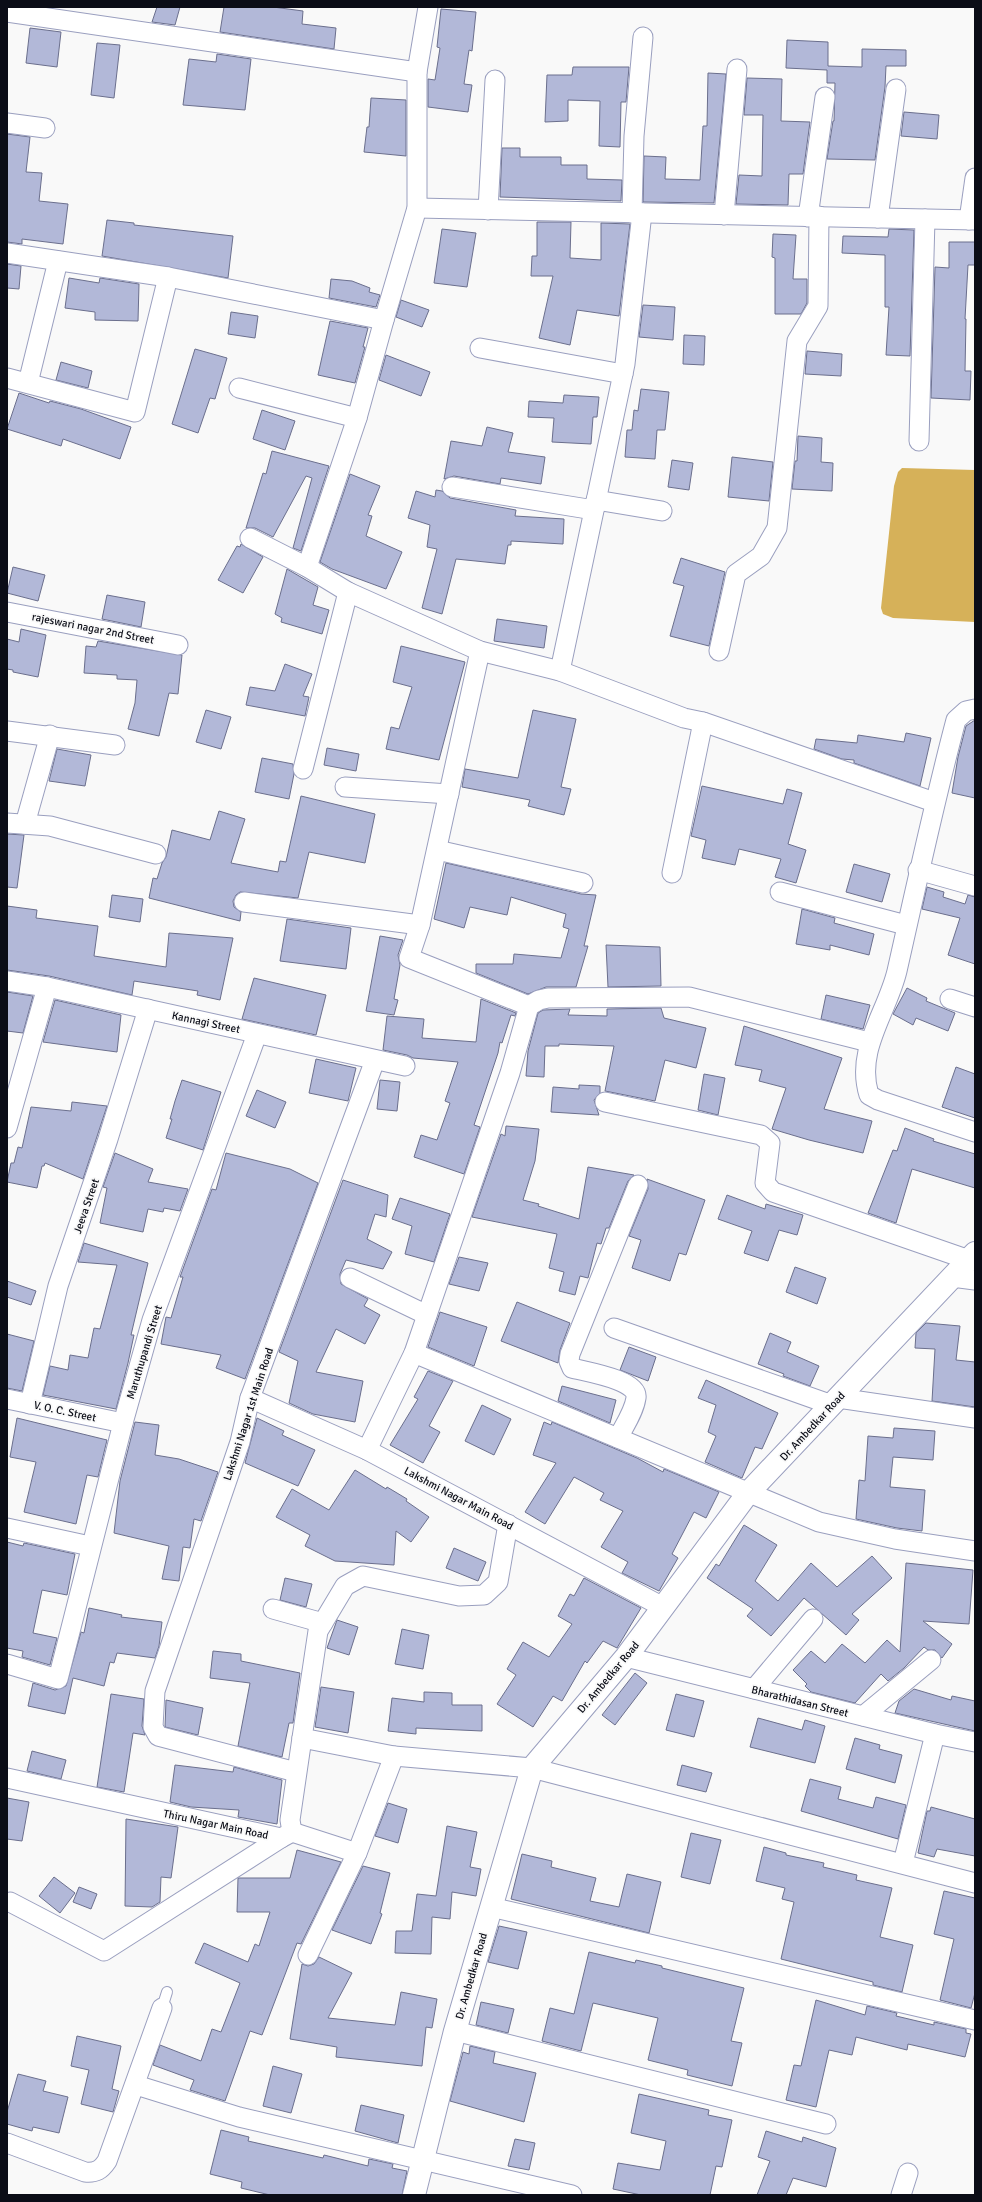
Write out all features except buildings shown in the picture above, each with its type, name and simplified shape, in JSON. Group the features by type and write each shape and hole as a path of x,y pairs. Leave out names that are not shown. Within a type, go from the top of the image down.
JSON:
{"street":[{"path":"307,567 357,418 417,208 417,72 428,7"},
{"path":"7,12 417,72"},
{"path":"560,671 623,374 637,213 634,136 643,37"},
{"path":"724,215 737,69"},
{"path":"488,210 495,80"},
{"path":"878,218 896,89"},
{"path":"718,651 736,574 761,556 777,528 797,341 818,306 814,217 825,97"},
{"path":"7,122 45,128"},
{"path":"417,208 972,220 975,178"},
{"path":"919,441 925,219"},
{"path":"7,253 168,277 384,320"},
{"path":"28,383 58,261"},
{"path":"7,378 135,412 168,277"},
{"path":"480,348 623,374"},
{"path":"239,388 357,418"},
{"path":"452,487 595,505 662,511"},
{"path":"250,538 307,567 348,592 480,651 560,671 684,718 703,722 934,802"},
{"path":"302,769 348,592"},
{"name":"rajeswari nagar 2nd Street","path":"7,612 178,645"},
{"path":"480,651 420,925 409,958 529,1006"},
{"path":"975,709 966,711 956,720 934,802 896,973 869,1042 866,1084 869,1095 878,1100 975,1132"},
{"path":"672,873 703,722"},
{"path":"7,731 50,735 115,745"},
{"path":"50,735 16,824 50,826 156,854"},
{"path":"345,787 449,794"},
{"path":"437,850 583,883"},
{"path":"918,870 975,886"},
{"path":"780,892 906,925"},
{"path":"244,902 420,925"},
{"name":"Kannagi Street","path":"7,982 47,987 405,1066"},
{"path":"8,1118 47,987"},
{"path":"367,1450 414,1353 507,1080 529,1006 540,1000 548,998 689,998 869,1042"},
{"path":"950,999 975,1007"},
{"name":"Jeeva Street","path":"30,1404 58,1286 108,1139 148,1009"},
{"name":"Maruthupandi Street","path":"7,1664 58,1679 90,1546 152,1320 258,1034"},
{"name":"Lakshmi Nagar 1st Main Road","path":"296,1772 168,1740 158,1736 153,1727 155,1691 240,1442 250,1398 376,1060"},
{"path":"605,1102 761,1135 770,1143 766,1183 773,1192 973,1264"},
{"path":"618,1438 636,1397 634,1389 627,1383 572,1368 569,1361 570,1354 638,1185"},
{"name":"Dr. Ambedkar Road","path":"414,2195 455,2031 532,1768 626,1657 748,1493 952,1277 973,1264"},
{"path":"350,1278 427,1315"},
{"path":"614,1328 835,1401 975,1418"},
{"path":"414,1353 819,1522 895,1539 975,1551"},
{"name":"Lakshmi Nagar Main Road","path":"250,1398 367,1450 663,1607"},
{"name":"V. O. C. Street","path":"7,1400 123,1423"},
{"path":"10,1902 104,1951 111,1949 287,1835 318,1631 345,1586 363,1576 459,1596 484,1595 498,1582 508,1524"},
{"path":"7,1528 90,1546"},
{"path":"273,1609 323,1623"},
{"path":"754,1689 813,1619"},
{"name":"Bharathidasan Street","path":"626,1657 935,1734 975,1742"},
{"path":"863,1716 931,1660"},
{"path":"903,1863 935,1734"},
{"path":"302,1738 394,1756 532,1768 903,1863 975,1883"},
{"path":"308,1955 357,1853 394,1756"},
{"name":"Thiru Nagar Main Road","path":"7,1778 287,1835 357,1853"},
{"path":"491,1907 975,2020"},
{"path":"7,2143 85,2172 93,2173 102,2169 107,2161 136,2085 164,2000"},
{"path":"455,2031 826,2124"},
{"path":"136,2085 239,2117 572,2195"},
{"path":"901,2195 908,2173"}],"shaded area":[{"path":"902,468 975,470 975,622 893,618 883,614 881,608 894,486 898,472"}]}
